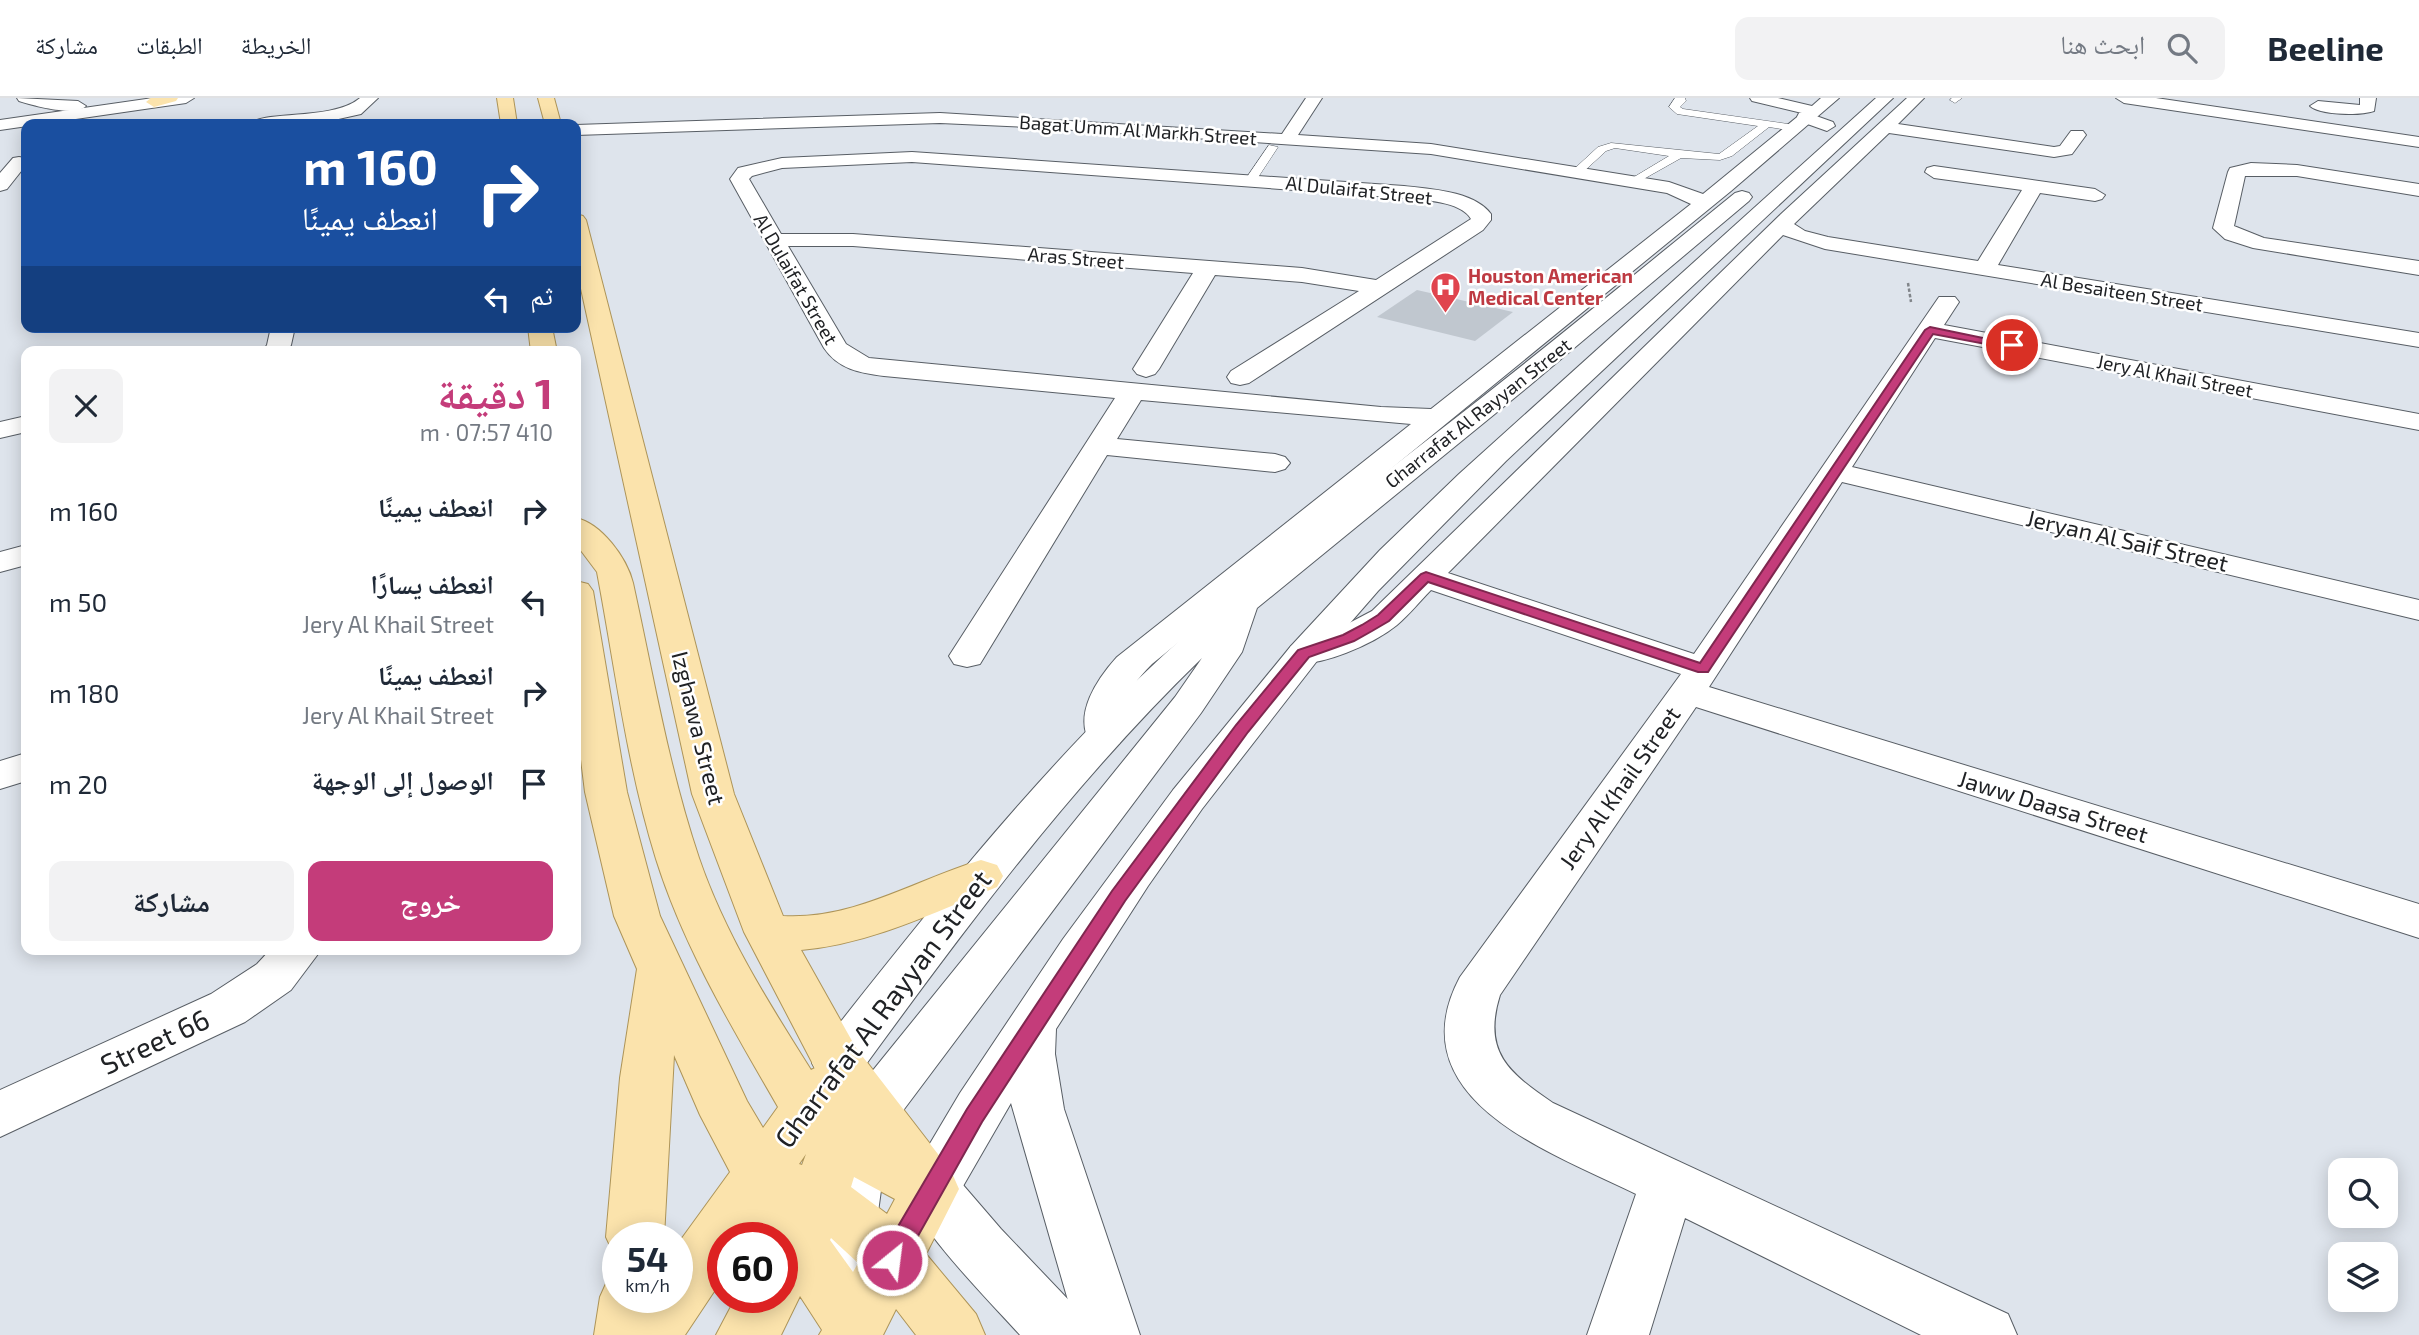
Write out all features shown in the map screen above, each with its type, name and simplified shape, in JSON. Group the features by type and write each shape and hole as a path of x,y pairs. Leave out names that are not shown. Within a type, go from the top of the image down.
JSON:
{"main road":[{"path":"505,98 508,119"},
{"path":"546,98 551,119"},
{"name":"Izghawa Street","path":"581,241 713,794 767,932 838,1063"},
{"path":"581,532 605,557 617,580 661,803 678,860 727,976 844,1127 906,1179 931,1189"},
{"path":"581,625 606,792 637,916 727,1115 760,1175 813,1234 855,1332"},
{"path":"767,932 788,935 833,931 981,876"},
{"path":"636,1222 646,1078 660,971"},
{"path":"838,1063 840,1110 844,1127"},
{"name":"Gharrafat Al Rayyan Street","path":"693,1273 760,1175 844,1127"},
{"name":"Gharrafat Al Rayyan Street","path":"855,1332 931,1189"},
{"path":"813,1234 871,1236 954,1335"},
{"path":"625,1335 628,1313"},
{"name":"Gharrafat Al Rayyan Street","path":"649,1335 665,1313"},
{"path":"747,1335 760,1313"}],"street":[{"path":"25,98 43,103 78,106"},
{"path":"5,119 131,98"},
{"path":"5,119 186,98"},
{"path":"312,119 355,111 370,98"},
{"path":"1280,143 1314,98"},
{"path":"1758,98 1813,113"},
{"path":"1777,98 1813,113"},
{"name":"Gharrafat Al Rayyan Street","path":"1105,735 1103,720 1107,699 1116,679 1127,667 1435,416 1579,318 1714,195 1813,113 1858,98"},
{"name":"Gharrafat Al Rayyan Street","path":"1304,654 1349,638 1384,618 1756,251 1782,214 1885,98"},
{"name":"Gharrafat Al Rayyan Street","path":"931,1189 1031,1027 1174,818 1304,654 1424,523 1703,266 1782,214 1916,98"},
{"path":"2124,98 2164,101 2419,142"},
{"path":"2305,104 2362,110 2368,108 2368,98"},
{"path":"2142,120 2164,101"},
{"path":"5,119 43,103"},
{"path":"940,118 956,105"},
{"name":"Gharrafat Al Rayyan Street","path":"838,1063 981,876 1038,808 1157,680 1244,601 1579,318 1813,113"},
{"path":"2238,134 2256,117"},
{"name":"Bagat Umm Al Markh Street","path":"581,132 940,118 1148,130 1280,143 1432,149 1669,188 1687,194 1714,195"},
{"path":"1884,127 2054,152 2066,150 2077,135"},
{"path":"1121,157 1148,130"},
{"name":"Al Dulaifat Street","path":"1240,377 1476,226 1481,220 1481,214 1463,204 1415,193 1251,180 1121,157 901,157 811,160 768,165 746,172 739,179 836,348 841,354 858,363 884,368 1139,380 1363,413 1435,416"},
{"path":"0,185 15,163"},
{"path":"2419,190 2283,169 2245,169 2237,172 2223,228 2228,234 2244,240 2419,268"},
{"path":"1934,172 2095,195"},
{"path":"1984,270 2034,186"},
{"name":"Al Besaiteen Street","path":"1782,214 1798,235 1825,243 2416,340"},
{"name":"Aras Street","path":"774,240 853,240 1328,278 1378,287"},
{"name":"Al Besaiteen Street","path":"1703,266 1756,251 1825,243"},
{"path":"967,656 1207,269"},
{"name":"Jery Al Khail Street","path":"1986,1335 1667,1185 1534,1119 1507,1101 1486,1080 1473,1056 1467,1033 1468,1010 1477,990 1695,681 1938,316 2419,422"},
{"path":"2416,340 2419,364"},
{"name":"Al Dulaifat Street","path":"1363,413 1406,440"},
{"path":"0,430 21,425"},
{"path":"1099,446 1275,463"},
{"name":"Jeryan Al Saif Street","path":"1836,472 2419,610"},
{"path":"0,562 21,556"},
{"name":"Jaww Daasa Street","path":"1426,577 1695,681 2419,921"},
{"path":"813,1234 844,1127 1188,705 1224,652 1244,601"},
{"path":"0,776 21,768"},
{"name":"Street 66","path":"0,1114 228,1008 274,977 294,955"},
{"path":"1031,1027 1031,1067 1038,1109 1109,1335"},
{"path":"1618,1335 1667,1185"},
{"path":"931,1189 980,1248 1060,1335"}],"lane":[{"path":"1680,98 1681,102 1674,107 1676,110 1767,124 1813,113"},
{"path":"1734,120 1745,111"},
{"path":"1577,172 1602,149 1615,145 1707,158 1725,156 1767,124"},
{"path":"1251,180 1280,143"},
{"path":"1633,182 1679,154"}],"building":[{"name":"Houston American Medical Center","path":"1417,290 1513,312 1475,341 1377,317"}],"place":[{"name":"Houston American Medical Center","path":"1445,314"}],"route":[{"path":"892,1260 975,1115 1119,896 1242,729 1304,654 1349,638 1384,618 1426,577 1703,669 1930,330 2012,345"}]}
